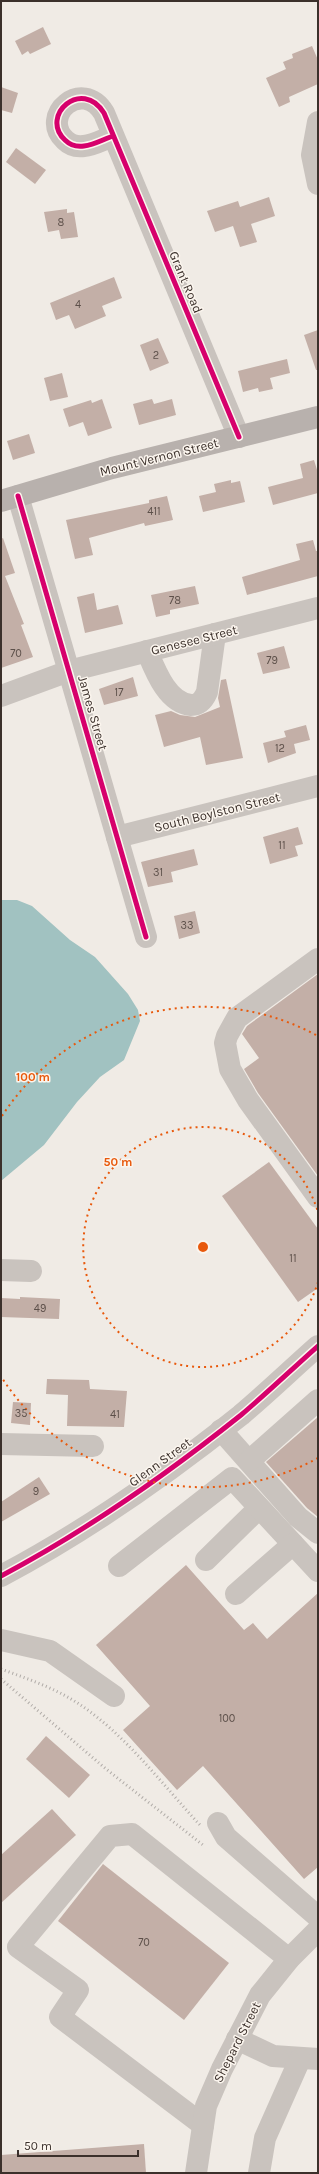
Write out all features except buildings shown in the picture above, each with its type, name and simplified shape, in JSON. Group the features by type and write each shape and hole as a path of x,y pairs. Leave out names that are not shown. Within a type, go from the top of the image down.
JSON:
{"main road":[{"name":"Mount Vernon Street","path":"10,498 112,468 318,417"}],"street":[{"path":"318,122 312,155 318,184"},
{"name":"Grant Road","path":"113,136 239,437"},
{"name":"James Street","path":"10,498 69,671 146,937"},
{"name":"Genesee Street","path":"1,696 69,671 318,608"},
{"path":"147,651 157,674 169,692 185,704 194,705 203,700 207,692 215,634"},
{"name":"South Boylston Street","path":"117,837 318,786"},
{"path":"318,959 237,1018 227,1036 225,1044 230,1069 248,1100 318,1197"},
{"path":"1,1270 31,1271"},
{"name":"Glenn Street","path":"1,1576 36,1557 128,1499 221,1430 318,1346"},
{"path":"249,1462 318,1400"},
{"path":"221,1430 298,1517 318,1532"},
{"path":"1,1444 94,1446"},
{"path":"119,1566 232,1478 318,1571"},
{"path":"206,1560 260,1508"},
{"path":"236,1594 293,1544"},
{"path":"1,1640 50,1651 114,1696"},
{"path":"218,1823 226,1837 318,1917"},
{"path":"203,2125 60,2017 78,1990 18,1947 110,1836 132,1834 289,1959"},
{"name":"Shepard Street","path":"196,2173 206,2106 237,2039 260,1995 289,1959 318,1930"},
{"path":"237,2039 273,2056 309,2059 265,2138 259,2173"}],"water":[{"path":"1,900 17,900 32,906 70,940 95,957 128,994 138,1010 140,1021 124,1060 100,1077 77,1102 44,1145 1,1181"}],"railway":[{"path":"1,1669 60,1693 96,1716 128,1745 200,1825"},
{"path":"1,1679 106,1769 203,1845"}],"cycle path":[{"path":"113,136 88,145 79,146 71,144 65,140 58,130 57,121 60,111 66,104 75,99 85,99 95,103 104,113 239,437"},
{"path":"18,496 146,937"},
{"path":"1,1576 33,1559 95,1521 184,1459 241,1415 318,1346"}]}
